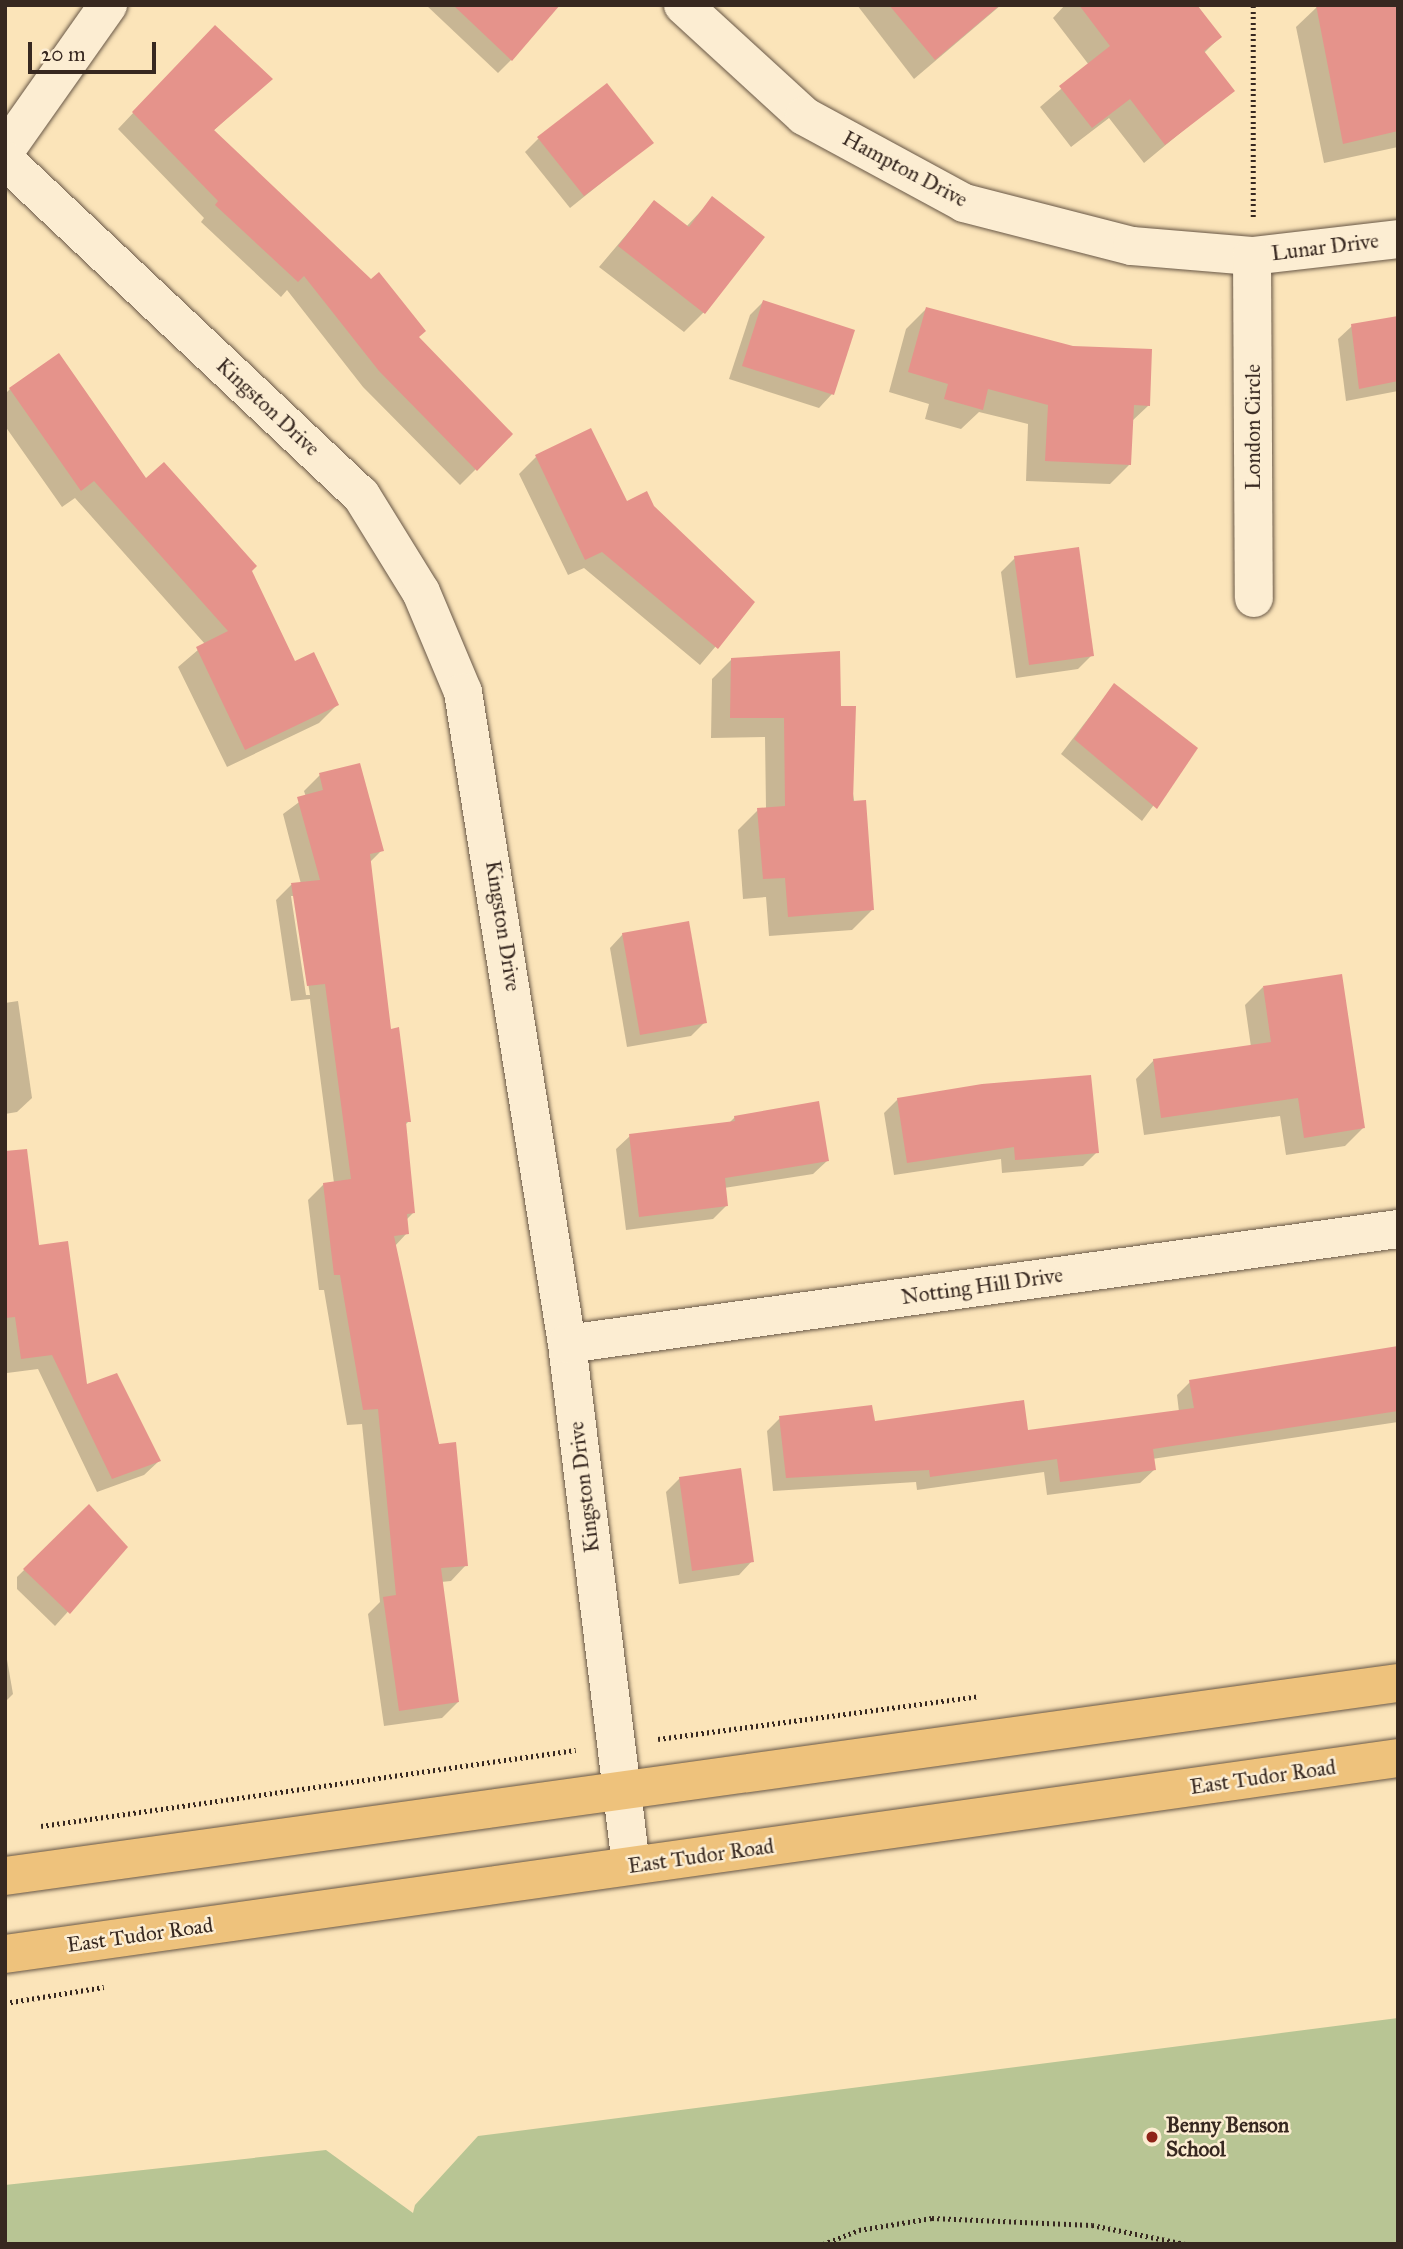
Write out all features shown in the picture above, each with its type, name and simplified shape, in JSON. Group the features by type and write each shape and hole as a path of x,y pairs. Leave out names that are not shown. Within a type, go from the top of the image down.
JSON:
{"main road":[{"path":"5,1876 1398,1683"},
{"name":"East Tudor Road","path":"5,1954 1398,1758"}],"street":[{"path":"5,151 108,5"},
{"name":"Hampton Drive","path":"682,5 804,116 964,203 1132,246 1252,256"},
{"name":"Kingston Drive","path":"5,160 361,495 421,592 463,692 567,1344 614,1745 631,1865"},
{"name":"Lunar Drive","path":"1252,256 1398,239"},
{"name":"London Circle","path":"1252,256 1254,598"},
{"name":"Notting Hill Drive","path":"567,1344 1398,1229"}],"path":[{"path":"1252,256 1253,5"},
{"path":"33,1827 985,1695"},
{"path":"5,2003 104,1987"},
{"path":"823,2244 859,2230 932,2218 1092,2225 1185,2244"}],"green space":[{"path":"1398,2018 1398,2244 5,2244 5,2185 326,2150 413,2213 415,2205 478,2136"}],"building":[{"path":"453,5 560,5 512,61"},
{"path":"889,5 1000,5 935,60"},
{"path":"1079,5 1197,5 1222,37 1204,51 1235,91 1165,145 1130,99 1092,128 1059,86 1110,46"},
{"path":"1316,5 1398,5 1398,131 1343,144"},
{"path":"215,25 273,79 214,130 371,279 379,272 426,331 419,337 513,434 477,471 379,371 304,276 298,282 215,205 218,201 132,112"},
{"path":"607,83 654,143 584,196 537,137"},
{"path":"712,196 765,237 705,314 618,246 654,200 689,227"},
{"path":"763,300 855,330 834,395 742,366"},
{"path":"926,307 1073,346 1152,349 1150,406 1134,405 1131,465 1045,461 1048,405 988,389 983,410 944,399 948,384 908,372"},
{"path":"1398,316 1398,381 1359,389 1351,324"},
{"path":"59,353 146,478 164,462 257,566 252,571 295,661 314,652 339,705 245,750 196,647 228,631 94,481 81,491 9,388"},
{"path":"591,428 627,501 647,491 654,506 755,602 718,649 602,552 585,560 535,455"},
{"path":"1079,547 1094,656 1029,665 1014,556"},
{"path":"840,651 841,706 856,706 853,801 866,800 874,910 788,917 785,878 763,879 757,808 785,806 784,718 730,718 731,658"},
{"path":"1114,683 1198,748 1157,809 1074,739"},
{"path":"360,763 384,851 370,854 391,1029 399,1027 411,1122 406,1122 415,1213 407,1214 409,1234 394,1236 439,1444 456,1442 468,1566 441,1568 459,1702 399,1711 383,1597 396,1595 378,1409 363,1410 340,1275 334,1275 323,1183 351,1179 325,984 307,986 291,883 320,880 297,797 323,790 319,773"},
{"path":"689,921 707,1023 640,1035 622,933"},
{"path":"1342,974 1365,1128 1304,1138 1298,1098 1161,1118 1153,1059 1271,1042 1263,986"},
{"path":"1091,1075 1099,1153 1015,1160 1014,1147 907,1163 897,1098 982,1084"},
{"path":"819,1101 829,1161 725,1178 728,1206 639,1217 629,1134 735,1121 734,1116"},
{"path":"27,1149 39,1245 68,1241 87,1384 117,1373 161,1461 112,1479 52,1355 21,1359 15,1317 5,1318 5,1151"},
{"path":"1398,1346 1398,1411 1153,1449 1156,1470 1060,1482 1057,1459 930,1477 929,1470 786,1478 779,1416 872,1405 875,1421 1024,1400 1028,1430 1194,1408 1189,1380"},
{"path":"741,1468 754,1562 692,1571 679,1477"},
{"path":"89,1504 128,1547 70,1614 23,1569"}],"place":[{"name":"Benny Benson School","path":"1152,2137"}]}
